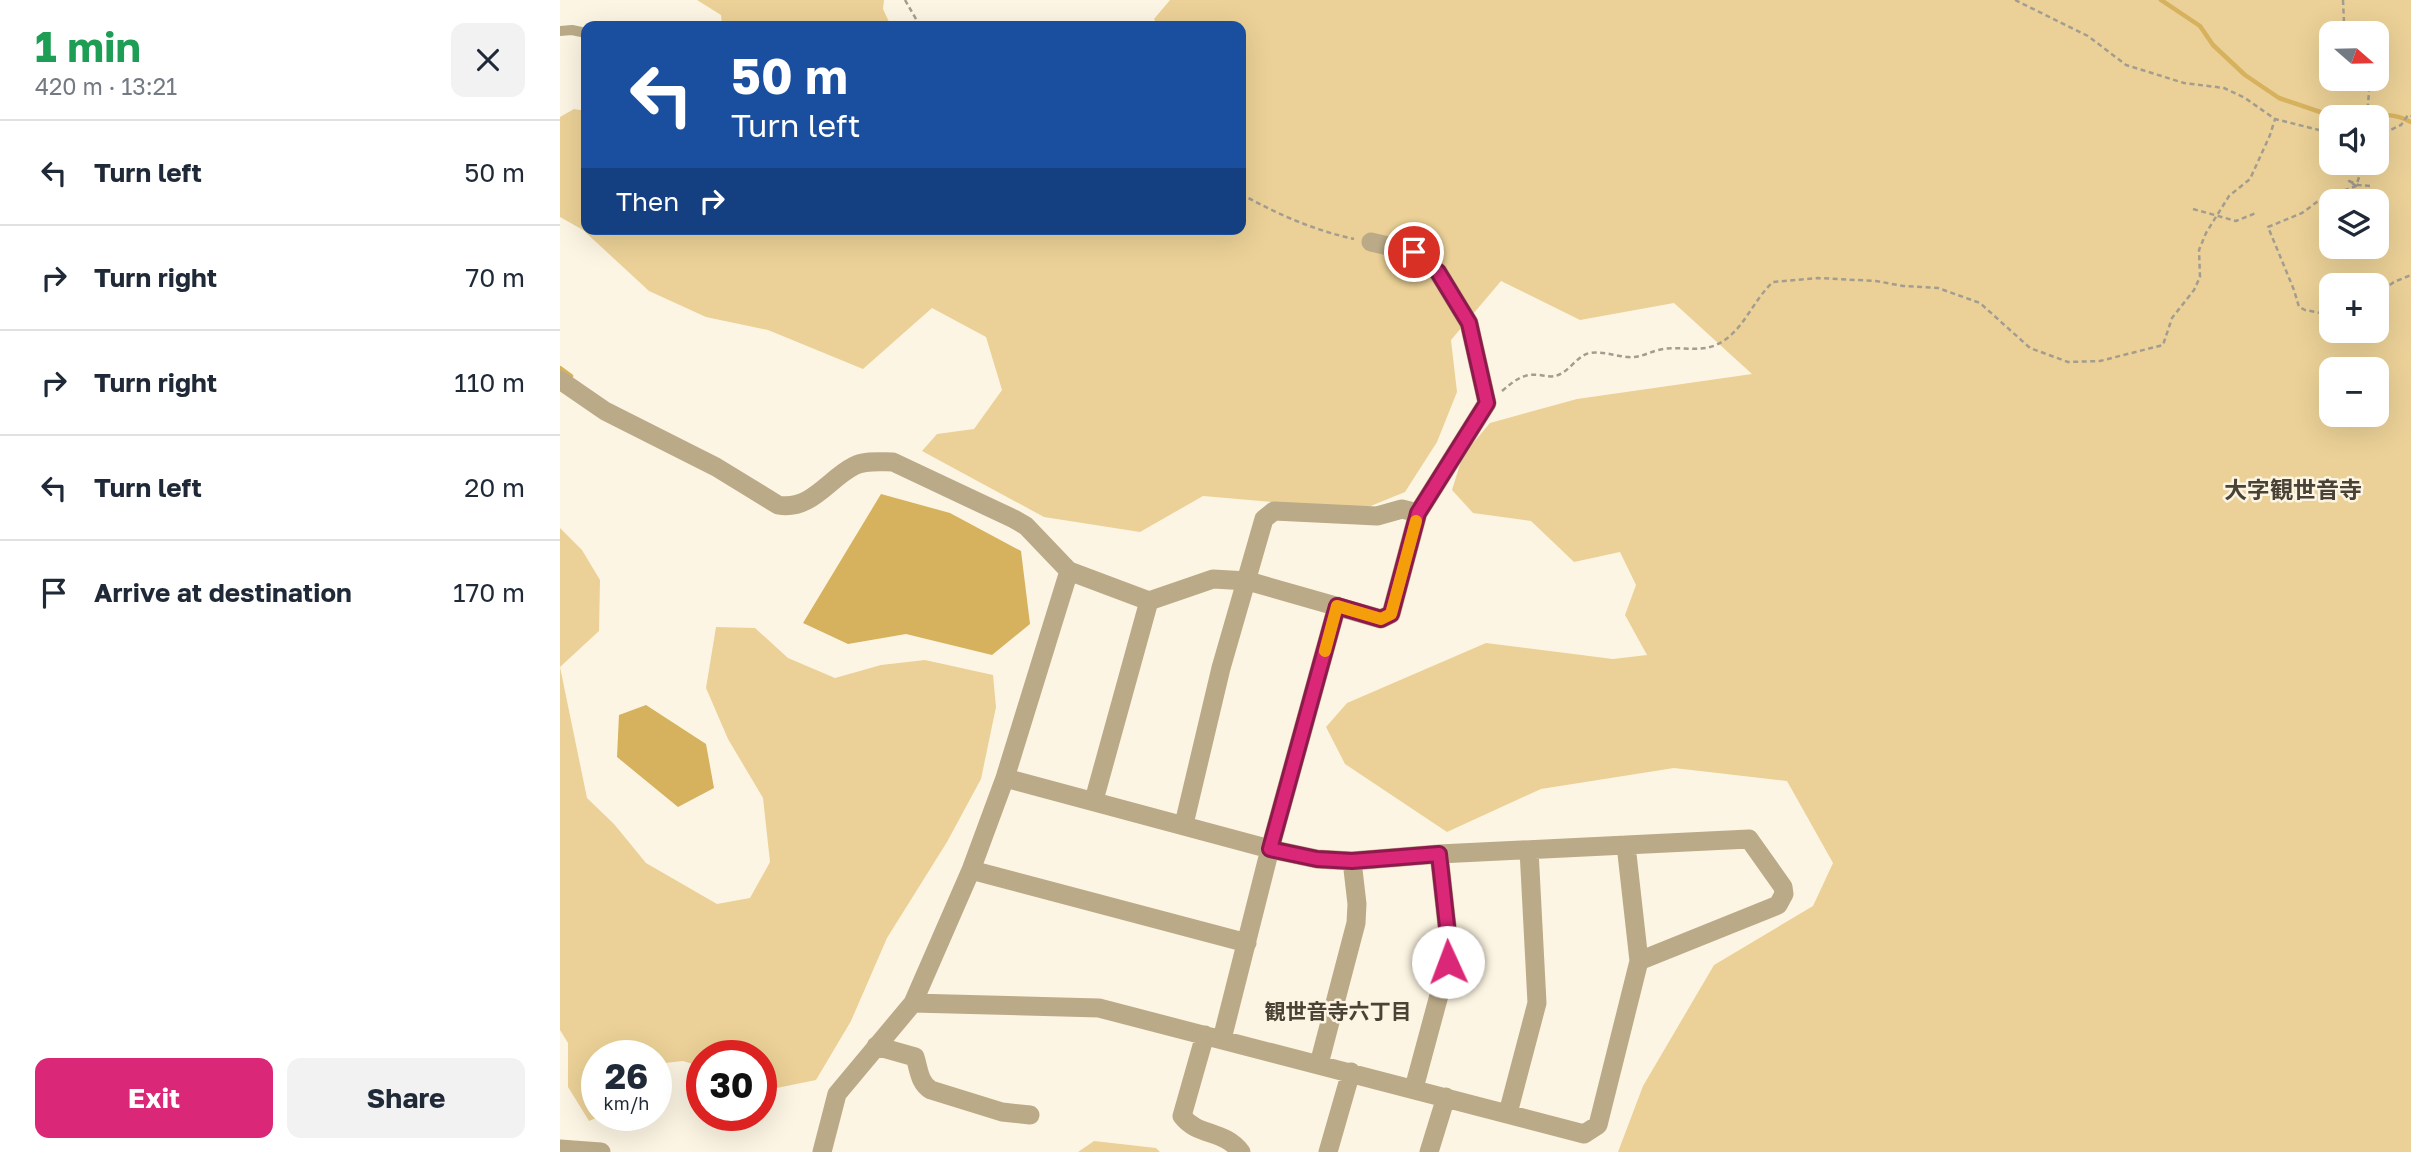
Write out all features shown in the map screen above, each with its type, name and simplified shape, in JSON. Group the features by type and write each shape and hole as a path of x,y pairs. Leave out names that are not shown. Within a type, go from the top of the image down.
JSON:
{"street":[{"path":"560,380 605,411 716,467 778,505 804,503 855,465 893,462 1026,526 1069,570 1149,601 1213,579 1248,581 1381,619 1391,614 1418,513 1487,403 1469,323 1438,272 1414,252 1370,242"},
{"path":"1184,824 1221,668 1264,519 1274,511 1377,516 1402,509 1418,513"},
{"path":"822,1152 837,1094 914,1003 971,870 1005,778 1069,570"},
{"path":"1094,800 1149,601"},
{"path":"1241,1152 1232,1140 1188,1125 1181,1116 1247,943 1337,606"},
{"path":"1005,778 1270,849 1317,859 1352,861 1439,854 1749,839 1783,887 1784,894 1778,905 1639,961"},
{"path":"914,1003 1099,1008 1584,1133 1598,1125 1639,961 1626,845"},
{"path":"1508,1113 1537,1003 1529,850"},
{"path":"1414,1088 1448,962 1449,944 1439,854"},
{"path":"1319,1064 1356,923 1357,904 1352,861"},
{"path":"971,870 1247,943"},
{"path":"876,1046 915,1057 924,1086 931,1090 1002,1112 1030,1115"},
{"path":"1328,1152 1351,1072"},
{"path":"1429,1152 1446,1097"},
{"path":"560,1149 601,1152"}],"lane":[{"path":"560,31 581,32"}],"path":[{"path":"905,0 917,21"},
{"path":"2015,0 2088,36 2126,65 2184,82 2224,88 2245,98 2275,119 2319,130"},
{"path":"2343,0 2344,21"},
{"path":"2389,130 2409,116"},
{"path":"1487,403 1521,376 1530,374 1554,377 1587,353 1645,356 1659,350 1695,350 1717,345 1734,332 1773,282 1829,279 1938,288 1980,303 2031,348 2068,362 2099,361 2163,345 2172,318 2194,290 2200,277 2199,250 2229,196 2250,179 2275,119"},
{"path":"2319,313 2299,307 2269,226 2356,186 2360,175"},
{"path":"2356,186 2349,181 2371,186"},
{"path":"1246,197 1278,214 1331,234 1370,242"},
{"path":"2193,209 2236,221 2256,213"},
{"path":"2389,286 2411,275"}],"shaded area":[{"path":"697,0 884,0 883,9 889,21 722,21 721,15"},
{"path":"1170,0 2411,0 2411,1152 1618,1152 1643,1086 1714,965 1813,906 1833,863 1787,781 1674,768 1541,789 1447,832 1345,764 1326,727 1347,703 1486,643 1613,659 1647,655 1625,615 1636,585 1620,552 1574,562 1531,521 1473,513 1452,490 1463,455 1490,423 1577,399 1752,374 1674,303 1580,320 1501,281 1451,340 1457,392 1437,442 1405,492 1361,510 1203,496 1140,532 1044,517 922,451 937,434 974,429 1002,390 986,337 932,308 863,369 768,330 706,317 649,291 588,235 1246,235 1246,21 1154,19"},
{"path":"574,109 581,110 581,229 560,217 560,117"},
{"path":"881,494 950,513 1021,551 1030,624 992,655 906,634 848,644 803,623"},
{"path":"560,528 582,550 600,580 599,631 560,667"},
{"path":"716,627 755,628 788,658 835,678 881,665 925,660 993,675 996,707 981,779 947,842 887,938 851,1021 816,1080 777,1088 777,1040 686,1040 686,1062 672,1062 672,1040 581,1040 581,1108 568,1087 568,1043 560,1030 560,667 587,798 614,824 646,863 717,904 750,898 770,862 763,798 728,739 706,688"},
{"path":"646,705 706,744 714,788 678,807 617,757 619,715"},
{"path":"1094,1141 1156,1148 1160,1152 1078,1152"}],"waterway":[{"path":"2161,0 2200,26 2213,45 2245,75 2279,98 2319,112"},
{"path":"2389,115 2411,122"},
{"path":"560,368 571,376"}],"slow traffic":[{"path":"1325,651 1337,606 1381,619 1391,614 1416,521"}],"district":[{"name":"大字観世音寺","path":"2293,489"},
{"name":"観世音寺六丁目","path":"1338,1011"}],"route":[{"path":"1414,252 1438,272 1469,323 1487,403 1418,513 1391,614 1381,619 1337,606 1270,849 1317,859 1352,861 1439,854 1449,944 1448,962"}]}
